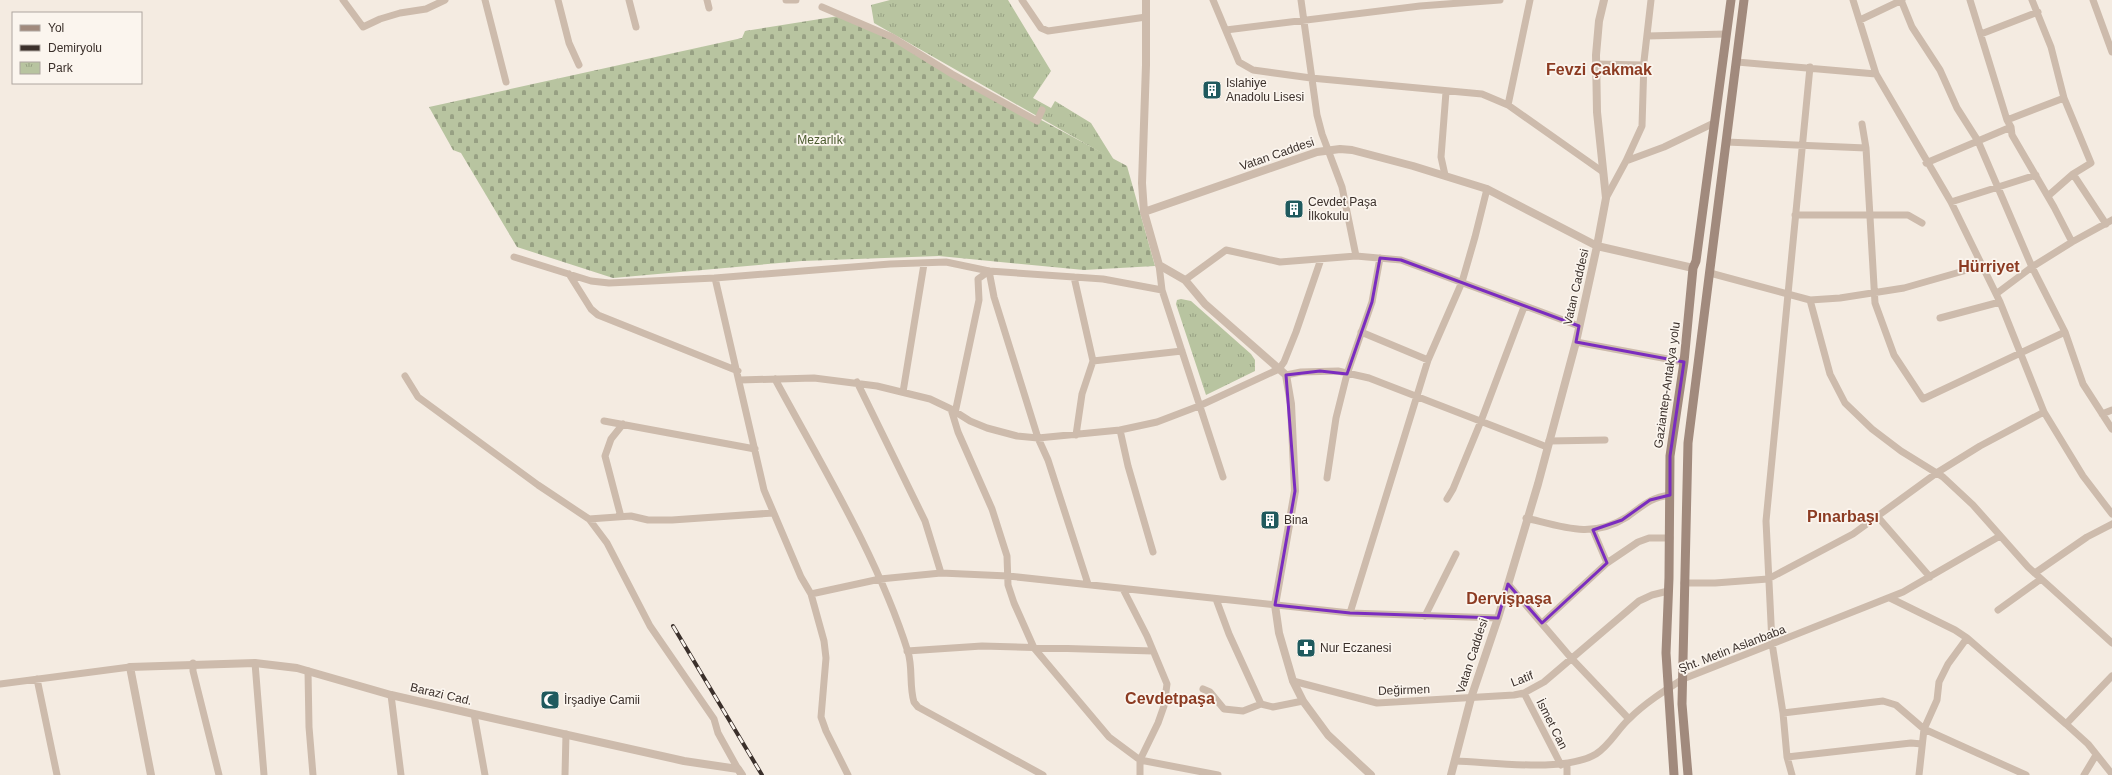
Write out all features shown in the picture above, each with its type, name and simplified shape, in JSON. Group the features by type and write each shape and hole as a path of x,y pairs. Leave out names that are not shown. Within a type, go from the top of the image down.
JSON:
{"main road":[{"name":"Gaziantep-Antakya yolu","path":"1674,775 1666,653 1670,538 1670,456 1684,362 1693,268 1696,261 1730,0"},
{"path":"1688,775 1682,704 1688,443 1744,0"}],"street":[{"path":"343,0 363,27 380,19 400,13 426,9 445,0"},
{"path":"485,0 506,82"},
{"path":"558,0 569,43 579,66"},
{"path":"630,0 636,27"},
{"path":"707,0 709,8"},
{"path":"786,0 796,0"},
{"path":"1022,0 1041,28 1048,31 1146,17"},
{"path":"1146,0 1142,183 1144,212 1159,265 1162,290 1223,477"},
{"path":"1213,0 1239,62 1243,66 1253,70 1311,78 1446,92 1482,94 1508,105 1603,172"},
{"path":"1301,0 1305,19 1311,78 1317,115 1342,187 1356,256"},
{"path":"1226,30 1305,19 1500,0"},
{"path":"1508,105 1530,0"},
{"path":"1604,0 1599,21 1596,64 1597,112 1606,198 1597,246 1693,268"},
{"path":"1606,198 1626,161 1642,126 1644,65 1651,0"},
{"path":"1853,0 1876,74 1926,163 1951,202 1981,266 2000,302 2044,412 2083,476 2112,514"},
{"path":"1860,20 1901,0 1912,27 1940,70 1957,108 1978,141 2032,267 2065,332 2083,384 2112,429"},
{"path":"1970,0 1981,34 1984,49 2007,120 2011,127 2012,135 2048,196 2072,242"},
{"path":"2032,0 2051,47 2064,98 2091,163 2073,174 2048,196"},
{"path":"2093,0 2112,52"},
{"path":"822,7 892,37 1037,122 1042,110"},
{"path":"1981,34 2038,12"},
{"path":"1647,36 1726,34"},
{"path":"1737,62 1810,67 1876,74"},
{"path":"1596,64 1644,65"},
{"path":"1792,775 1787,757 1783,713 1772,642 1766,521 1810,67"},
{"path":"1445,175 1442,157 1446,92"},
{"path":"2007,120 2064,98"},
{"path":"1626,161 1675,142 1714,123"},
{"path":"1862,124 1866,148 1871,215 1875,303 1894,355 1923,399 2019,352 2065,332"},
{"path":"1926,163 2011,127"},
{"path":"1726,142 1802,144 1866,148"},
{"name":"Vatan Caddesi","path":"1144,212 1306,156 1329,150 1352,150 1445,175 1487,189 1597,246 1576,342 1548,444 1498,618 1470,698 1451,775"},
{"path":"1996,294 2032,267 2072,242 2109,222 2073,174"},
{"path":"1951,202 1997,186 2036,175"},
{"path":"1350,613 1428,360 1462,282 1487,189"},
{"path":"1795,215 1908,215 1922,223"},
{"path":"1185,280 1226,250 1280,262 1356,256 1401,260 1462,282 1524,307 1579,326"},
{"path":"514,257 591,281 610,283 715,278 890,264 924,264 946,262 989,271 1103,280 1162,290"},
{"path":"1327,478 1336,418 1347,374 1372,302 1380,258"},
{"path":"740,380 814,378 857,382 930,399 987,428 1017,436 1038,438 1120,430 1157,422 1199,406 1278,370 1284,362 1321,259"},
{"path":"903,392 924,264"},
{"path":"1159,265 1185,280 1205,304 1278,370 1286,375 1320,371 1370,378 1416,398 1548,444 1605,440"},
{"path":"1710,273 1810,300 1904,288 1981,266"},
{"path":"989,271 978,279 979,300 953,411 958,432 992,509 1007,556 1008,576 1014,603 1034,648 1109,737 1140,760 1218,775"},
{"path":"989,271 994,297 1038,438 1048,460 1088,584"},
{"path":"569,274 592,309 598,315 738,371"},
{"path":"1074,277 1093,361 1082,394 1076,435"},
{"path":"715,278 738,371 755,449 759,475 773,513 801,577 811,594 826,649 821,711 822,722 848,775"},
{"path":"1810,300 1830,374 1845,403 1872,429 1901,451 1938,472 1973,505 2041,579 2112,643"},
{"path":"1940,318 2000,302"},
{"path":"1447,499 1453,489 1481,421 1524,307"},
{"path":"1361,332 1428,360"},
{"path":"1576,342 1684,362"},
{"path":"1093,361 1182,351"},
{"path":"1286,375 1291,404 1295,491 1275,605 1279,634 1293,681 1303,702 1328,735 1372,775"},
{"path":"405,376 418,397 538,485 589,519 607,543 650,626 714,719 718,733 740,772"},
{"path":"775,380 821,464 880,579 910,661 913,698 918,707 1044,775"},
{"path":"857,382 925,521 941,573"},
{"path":"2102,414 2112,410"},
{"path":"1684,583 1715,583 1768,578 1853,534 1869,524 1877,516 1938,472 1980,446 2044,412"},
{"path":"604,421 755,449"},
{"path":"621,516 605,456 611,439 623,424"},
{"path":"1120,430 1128,466 1153,552"},
{"path":"1526,518 1579,531 1593,530 1622,520 1650,500 1670,495"},
{"path":"589,519 621,516 672,520 773,513"},
{"path":"1877,516 1930,578"},
{"path":"2035,573 2087,538 2112,524"},
{"path":"1593,530 1607,563"},
{"name":"Şht. Metin Aslanbaba","path":"1455,761 1564,765 1586,759 1605,747 1629,719 1656,695 1683,679 1772,642 1786,640 1890,598 1930,578 2000,536"},
{"path":"1542,623 1607,563 1641,540 1649,538 1670,538"},
{"path":"1425,616 1456,554"},
{"path":"811,594 880,579 941,573 1008,576 1350,613 1498,618"},
{"path":"1998,610 2041,579"},
{"path":"1508,584 1572,659 1629,719"},
{"path":"1123,589 1167,684 1167,695 1158,723 1140,760 1140,775"},
{"name":"Latif","path":"1470,698 1524,693 1544,682 1638,601 1652,595 1668,591"},
{"path":"1890,598 1955,630 1967,638 2088,744 2112,774"},
{"path":"1216,599 1229,634 1261,704"},
{"path":"1919,775 1924,729 1937,700 1939,682 1948,664 1967,638"},
{"path":"907,651 982,646 1153,651"},
{"path":"255,662 264,775"},
{"name":"Barazi Cad.","path":"130,667 255,662 308,671 392,695 684,761 740,772"},
{"path":"193,664 193,671 219,775"},
{"path":"0,684 130,667 151,775"},
{"path":"308,671 309,727 313,775"},
{"path":"2066,724 2112,676"},
{"path":"37,679 57,775"},
{"name":"Değirmen","path":"1293,681 1377,703 1470,698"},
{"path":"1203,689 1210,692 1224,709 1243,711 1261,704 1273,707 1303,702"},
{"name":"İsmet Can","path":"1524,693 1564,765"},
{"path":"392,695 401,775"},
{"path":"1783,713 1884,701 1896,705 1924,729 2026,775"},
{"path":"474,714 485,775"},
{"path":"565,775 566,734"},
{"path":"1787,757 1911,743 1922,744"},
{"path":"2084,775 2096,755"},
{"path":"1564,765 1567,775"}],"highlighted area":[{"path":"1380,258 1401,260 1579,326 1576,342 1684,362 1670,456 1670,495 1650,500 1622,520 1593,530 1607,563 1542,623 1508,584 1498,618 1350,613 1275,605 1295,491 1286,375 1320,371 1347,374 1372,302"}],"green space":[{"path":"890,0 1008,0 1051,71 1033,98 1051,108 1055,101 1091,123 1114,160 874,23 871,5"},
{"name":"Mezarlık","path":"845,15 1127,166 1155,266 1084,270 939,256 802,261 613,278 517,247 461,153 453,150 429,107 742,38 745,31"},
{"path":"1181,299 1191,301 1251,354 1255,360 1255,371 1206,395 1176,304 1177,300"}],"railway":[{"path":"673,626 762,775"}],"place":[{"name":"Islahiye Anadolu Lisesi","path":"1212,90"},
{"name":"Cevdet Paşa İlkokulu","path":"1294,209"},
{"name":"Bina","path":"1270,520"},
{"name":"Nur Eczanesi","path":"1306,648"},
{"name":"İrşadiye Camii","path":"550,700"}],"district":[{"name":"Fevzi Çakmak","path":"1599,69"},
{"name":"Hürriyet","path":"1989,266"},
{"name":"Pınarbaşı","path":"1843,516"},
{"name":"Dervişpaşa","path":"1509,598"},
{"name":"Cevdetpaşa","path":"1170,698"}]}
